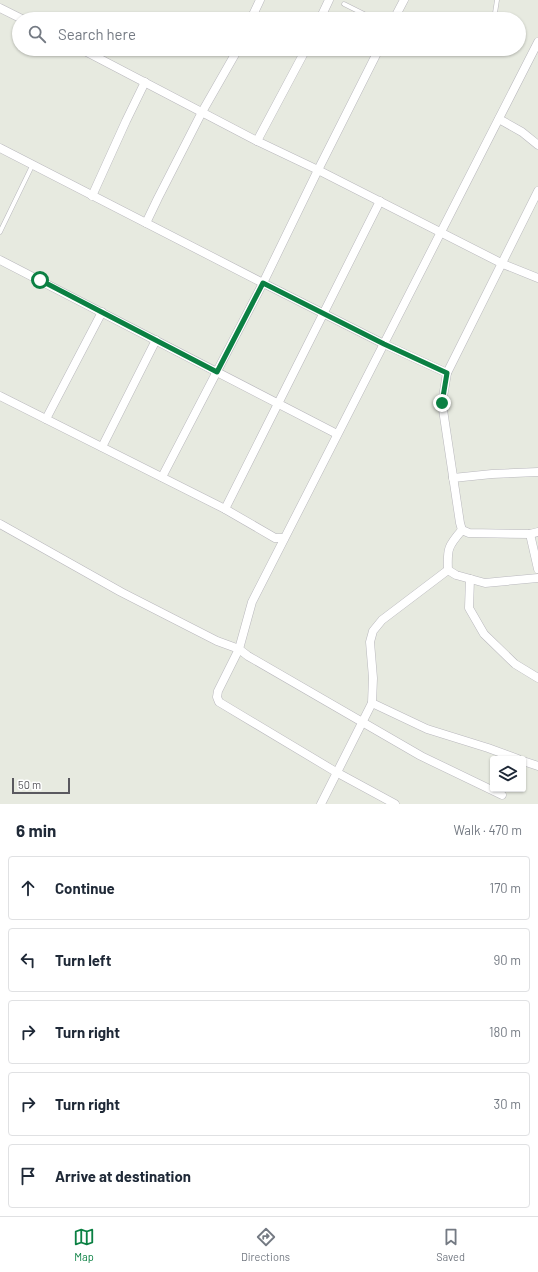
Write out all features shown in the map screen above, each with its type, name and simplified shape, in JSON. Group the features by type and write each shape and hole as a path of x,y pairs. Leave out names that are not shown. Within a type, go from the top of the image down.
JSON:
{"street":[{"path":"254,12 260,0"},
{"path":"323,12 329,0"},
{"path":"398,12 404,0"},
{"path":"0,8 12,14"},
{"path":"395,804 336,772 219,702 217,697 218,691 239,649 252,602 538,42"},
{"path":"94,56 257,141 380,201 502,264 538,278"},
{"path":"146,223 202,112 234,56"},
{"path":"257,141 302,56"},
{"path":"162,477 263,283 375,56"},
{"path":"92,196 145,82"},
{"path":"499,119 522,132 538,145"},
{"path":"0,148 32,166 323,314 447,373"},
{"path":"462,530 442,403 447,373 538,191"},
{"path":"225,509 380,201"},
{"path":"0,260 337,434"},
{"path":"46,419 102,312"},
{"path":"102,447 156,340"},
{"path":"0,396 225,509 275,538 284,538"},
{"path":"453,478 492,474 538,472"},
{"path":"0,524 121,592 217,641 239,649 421,756 502,795"},
{"path":"462,530 469,533 530,534 538,532"},
{"path":"448,570 447,554 452,541 462,530"},
{"path":"530,534 538,569"},
{"path":"448,570 456,575 485,583 538,578"},
{"path":"321,804 372,703 373,678 370,642 373,631 382,620 448,570"},
{"path":"470,579 469,608 484,634 516,664 538,678"},
{"path":"372,703 427,729 510,756"},
{"path":"526,762 538,766"}],"lane":[{"path":"495,12 497,0"},
{"path":"344,4 360,12"},
{"path":"0,232 32,166"}],"route":[{"path":"40,280 217,372 263,283 384,344 447,373 442,403"}]}
